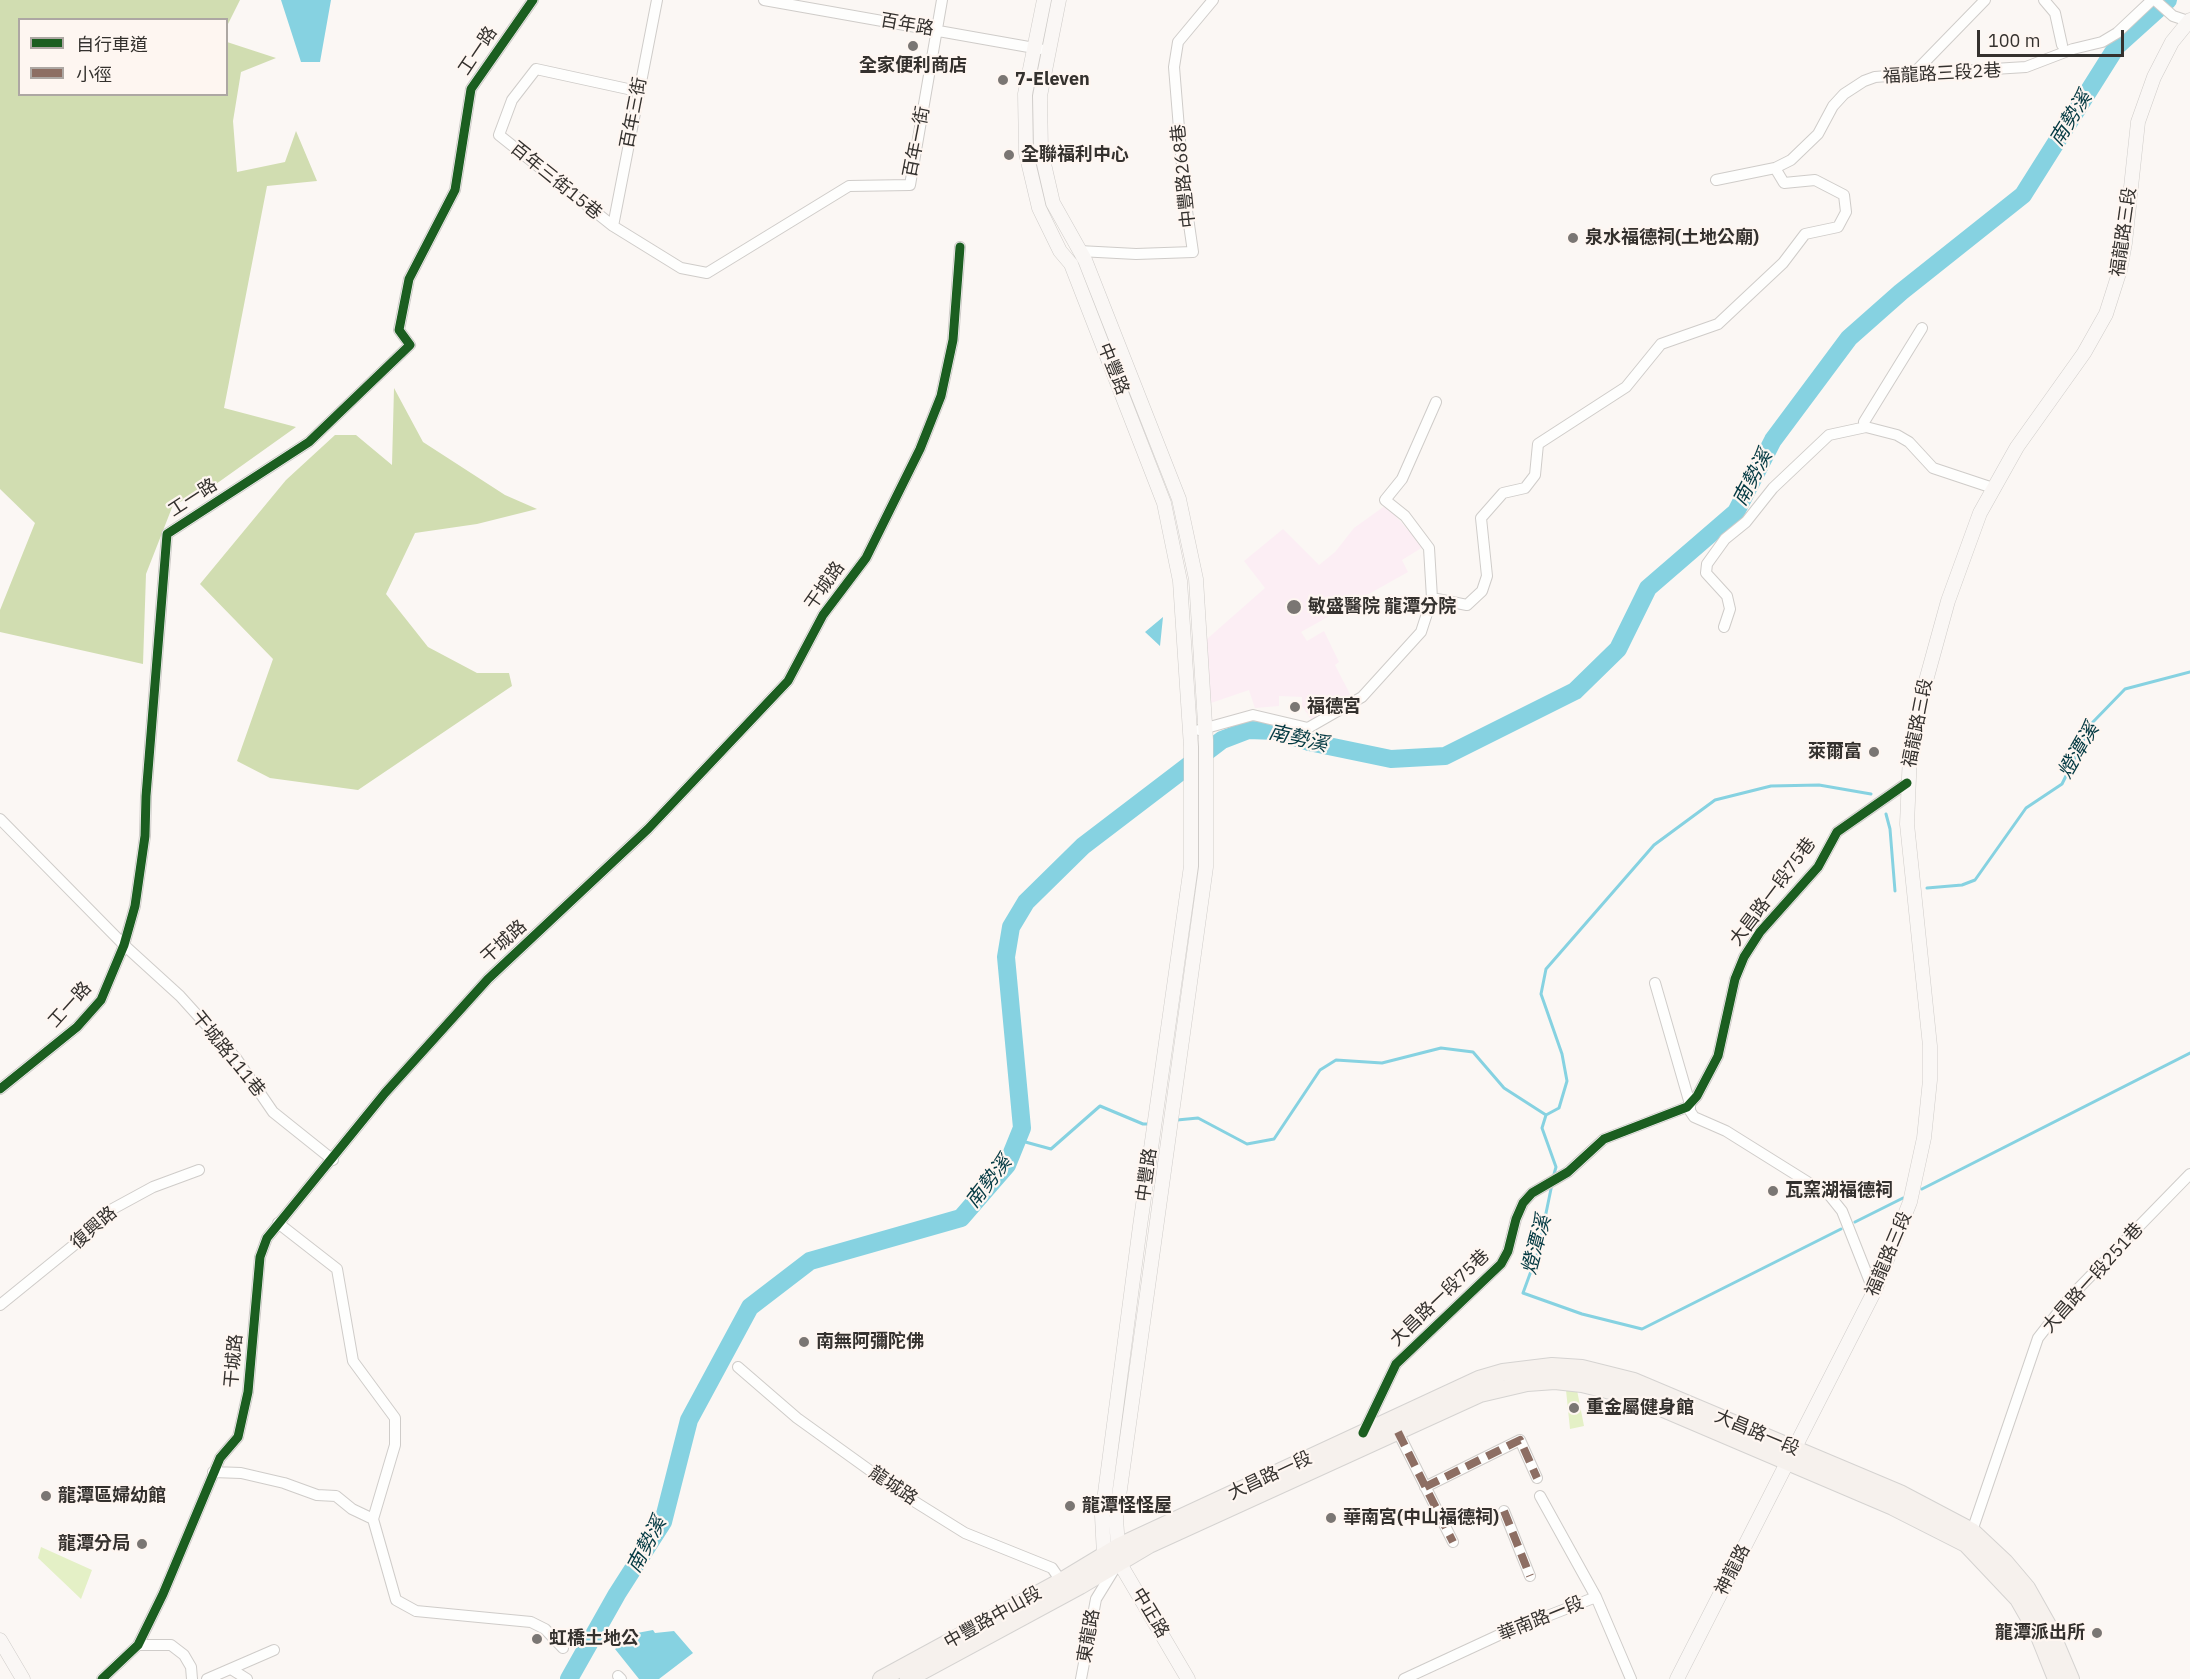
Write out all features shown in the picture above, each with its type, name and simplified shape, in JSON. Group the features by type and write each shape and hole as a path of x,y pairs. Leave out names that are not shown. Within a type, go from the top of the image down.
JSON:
{"main road":[{"name":"中豐路","path":"1044,0 1025,94 1026,153 1039,208 1060,251 1071,264 1164,503 1180,581 1191,747 1191,866 1102,1516 1114,1554"},
{"name":"中豐路","path":"1059,0 1041,96 1041,151 1053,203 1085,260 1179,499 1196,579 1207,771 1206,867 1116,1518 1114,1554"},
{"name":"福龍路三段","path":"1791,1455 1874,1292 1910,1202 1928,1107 1930,1046 1911,877 1907,783 1919,706 1942,620 1967,544 1993,488 2017,447 2090,344 2106,314 2120,270 2125,243 2138,122 2154,77 2172,42 2189,20"},
{"path":"1166,1041 1182,1042"},
{"name":"大昌路一段","path":"1114,1554 1479,1379 1503,1372 1552,1366 1582,1368 1634,1381 1791,1455 1966,1544 2018,1599 2038,1634 2056,1679"},
{"name":"大昌路一段","path":"1114,1554 1149,1545 1480,1394 1527,1383 1555,1381 1591,1385 1635,1397 1900,1493 1972,1532 2005,1562 2027,1588 2049,1627 2071,1679"},
{"name":"神龍路","path":"1677,1679 1791,1455"},
{"name":"中豐路中山段","path":"881,1679 1114,1554"},
{"name":"中豐路中山段","path":"908,1679 1114,1554"},
{"name":"中正路","path":"1114,1554 1188,1679"},
{"path":"0,1640 23,1679"}],"street":[{"name":"工一路","path":"0,1089 69,1034 101,1000 124,945 135,906 146,836 146,796 167,534 309,442 410,345 399,330 409,279 454,190 471,89 533,0"},
{"name":"百年三街","path":"613,226 637,91 657,0"},
{"name":"百年路","path":"764,0 1049,50"},
{"name":"百年一街","path":"613,226 681,268 707,273 755,246 849,186 910,185 942,0"},
{"name":"中豐路268巷","path":"1079,251 1136,254 1193,252 1184,190 1174,67 1178,42 1214,0"},
{"path":"1913,74 1985,0"},
{"path":"2044,0 2055,13 2062,45"},
{"path":"2153,0 2173,16 2189,20"},
{"name":"福龍路三段2巷","path":"1716,180 1774,168 1791,160 1818,134 1833,106 1853,86 1875,77 2026,67 2073,49 2102,42 2117,33 2153,0"},
{"name":"百年三街15巷","path":"613,226 499,135 512,100 536,69 637,91"},
{"path":"1432,598 1467,605 1482,591 1487,576 1481,518 1503,493 1525,488 1535,475 1538,444 1626,387 1661,344 1718,324 1783,263 1805,234 1838,227 1846,212 1844,195 1815,180 1784,183 1774,168"},
{"name":"干城路","path":"102,1679 138,1645 163,1594 213,1472 220,1458 238,1437 244,1418 262,1246 278,1223 333,1160 385,1093 488,979 648,829 788,681 823,615 866,558 920,449 941,396 953,340 960,247"},
{"path":"1866,427 1864,422 1922,328"},
{"path":"1190,731 1205,735 1253,714 1308,728 1362,697 1421,632 1432,598 1429,548 1405,516 1385,500 1402,480 1436,402"},
{"path":"1724,627 1730,609 1727,596 1706,573 1707,564 1725,539 1746,522 1773,488 1829,435 1866,427 1898,435 1909,442 1933,468 1993,488"},
{"name":"大昌路一段75巷","path":"1363,1433 1396,1364 1501,1264 1508,1251 1516,1219 1523,1203 1532,1193 1559,1178 1604,1139 1690,1104 1704,1086 1718,1056 1735,979 1744,957 1760,932 1818,867 1837,832 1907,783"},
{"name":"干城路111巷","path":"0,819 124,945 180,996 236,1058 273,1112 333,1160"},
{"path":"1655,984 1690,1104 1690,1112 1694,1117 1726,1131 1830,1196 1842,1211 1874,1292"},
{"name":"復興路","path":"0,1305 74,1245 107,1212 153,1188 198,1170"},
{"name":"大昌路一段251巷","path":"1972,1532 2038,1338 2071,1296 2190,1174"},
{"path":"278,1223 337,1269 354,1361 394,1418 395,1445 372,1519 396,1600 416,1611 531,1622 545,1629 562,1648"},
{"name":"龍城路","path":"738,1367 797,1418 904,1495 965,1533 1052,1568 1061,1581"},
{"path":"1398,1432 1453,1542"},
{"path":"1425,1487 1520,1440 1537,1478"},
{"path":"213,1472 241,1473 284,1483 317,1495 336,1496 352,1509 372,1519"},
{"path":"1540,1496 1596,1597"},
{"path":"1504,1511 1530,1576"},
{"name":"東龍路","path":"1081,1679 1096,1599 1114,1554"},
{"name":"華南路一段","path":"1404,1679 1499,1635 1596,1597 1631,1679"},
{"path":"138,1645 171,1645 184,1655 191,1667 192,1679"},
{"path":"207,1679 274,1650"},
{"path":"231,1669 247,1679"}],"shaded area":[{"name":"敏盛醫院 龍潭分院","path":"1386,505 1423,547 1402,560 1408,572 1301,632 1307,641 1324,631 1339,662 1335,665 1352,698 1312,721 1302,706 1302,697 1279,696 1279,706 1255,708 1249,690 1208,704 1207,639 1265,588 1244,561 1283,529 1319,565 1335,552 1354,528"}],"green space":[{"path":"0,0 240,0 228,24 228,18 18,18 18,96 228,96 228,42 276,58 241,72 233,121 237,172 285,162 296,131 317,181 267,186 224,408 296,427 209,489 173,505 146,574 143,664 0,632 0,610 35,523 0,489"},
{"path":"394,388 423,442 505,495 537,509 477,524 415,533 386,594 428,647 477,673 509,673 512,686 358,790 270,778 237,761 273,659 200,584 286,480 335,435 356,435 392,465"},
{"name":"重金屬健身館","path":"1566,1390 1577,1390 1584,1426 1570,1429"},
{"path":"41,1547 92,1570 81,1599 38,1558"}],"water":[{"path":"281,0 331,0 320,62 301,62"},
{"path":"1163,617 1160,646 1145,632"},
{"path":"653,1630 655,1633 674,1631 693,1653 659,1679 639,1679 615,1649 637,1633"}],"waterway":[{"name":"南勢溪","path":"569,1679 617,1594 663,1522 689,1420 750,1307 810,1261 961,1218 1007,1165 1022,1128 1006,957 1011,927 1026,902 1083,846 1222,740 1248,730 1277,731 1309,742 1391,759 1445,756 1575,691 1618,649 1648,588 1736,512 1773,440 1849,338 1901,292 2023,195 2117,46 2168,0"},
{"name":"燈潭溪","path":"1927,888 1962,885 1975,880 2026,808 2062,784 2092,723 2125,689 2190,672"},
{"path":"1546,1115 1559,1108 1567,1081 1562,1054 1541,994 1546,969 1654,845 1715,800 1771,786 1819,785 1871,794"},
{"name":"燈潭溪","path":"1886,814 1890,829 1895,891"},
{"name":"燈潭溪","path":"1177,1120 1198,1118 1247,1144 1274,1139 1320,1070 1336,1060 1382,1063 1441,1048 1473,1052 1504,1088 1546,1115 1542,1128 1556,1167 1553,1178"},
{"name":"燈潭溪","path":"1922,1189 2190,1053"},
{"name":"燈潭溪","path":"1018,1140 1051,1149 1100,1106 1148,1124"},
{"name":"燈潭溪","path":"1552,1184 1538,1252 1523,1293 1582,1314 1642,1329 1841,1229"},
{"name":"燈潭溪","path":"1855,1222 1903,1198"}],"marked path":[{"path":"1398,1432 1453,1542"},
{"path":"1425,1487 1520,1440 1537,1478"},
{"path":"1504,1511 1530,1576"}],"cycle path":[{"path":"0,1089 77,1027 101,1000 124,945 135,906 145,836 146,796 167,534 309,442 410,345 399,330 409,279 455,190 471,89 533,0"},
{"path":"102,1679 138,1645 163,1594 220,1458 238,1437 248,1392 260,1257 267,1238 385,1093 488,979 648,829 788,681 823,615 866,558 920,449 941,396 953,340 960,247"},
{"path":"1363,1433 1396,1364 1501,1264 1508,1251 1516,1219 1523,1203 1532,1193 1568,1172 1604,1139 1687,1107 1697,1096 1718,1056 1735,979 1744,957 1760,932 1818,867 1837,832 1907,783"}],"place":[{"name":"全家便利商店","path":"913,46"},
{"name":"7-Eleven","path":"1003,80"},
{"name":"全聯福利中心","path":"1009,155"},
{"name":"泉水福德祠(土地公廟)","path":"1573,238"},
{"name":"敏盛醫院 龍潭分院","path":"1294,607"},
{"name":"福德宮","path":"1295,707"},
{"name":"萊爾富","path":"1874,752"},
{"name":"瓦窯湖福德祠","path":"1773,1191"},
{"name":"南無阿彌陀佛","path":"804,1342"},
{"name":"重金屬健身館","path":"1574,1408"},
{"name":"龍潭區婦幼館","path":"46,1496"},
{"name":"龍潭怪怪屋","path":"1070,1506"},
{"name":"華南宮(中山福德祠)","path":"1331,1518"},
{"name":"龍潭分局","path":"142,1544"},
{"name":"龍潭派出所","path":"2097,1633"},
{"name":"虹橋土地公","path":"537,1639"}]}
